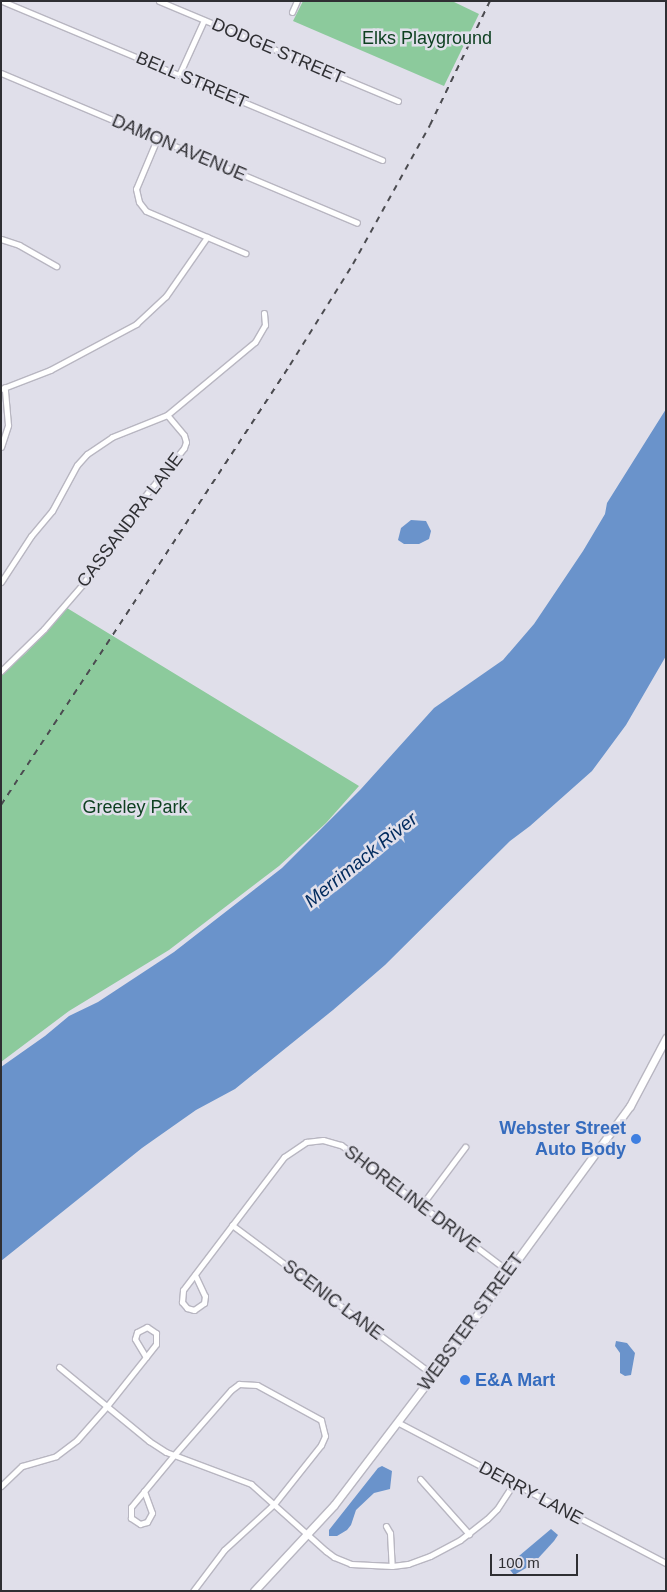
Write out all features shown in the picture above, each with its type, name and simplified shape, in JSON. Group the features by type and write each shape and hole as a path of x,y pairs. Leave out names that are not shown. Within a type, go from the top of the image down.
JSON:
{"main road":[{"name":"WEBSTER STREET","path":"254,1591 334,1506 433,1376 630,1106 666,1038"}],"street":[{"name":"BELL STREET","path":"2,1 382,160"},
{"name":"DODGE STREET","path":"159,1 398,101"},
{"path":"292,12 297,1"},
{"path":"179,75 204,20"},
{"name":"DAMON AVENUE","path":"1,74 357,223"},
{"path":"157,139 136,189 139,202 146,210 245,253"},
{"path":"1,447 8,425 3,388 50,370 136,324 166,296 206,237"},
{"path":"1,239 19,245 56,266"},
{"path":"1,582 31,536 52,511 78,465 87,454 112,437 167,414 256,342 265,325 264,313"},
{"name":"CASSANDRA LANE","path":"1,671 38,636 69,600 104,557 144,497 184,448 186,442 184,435 167,414"},
{"name":"SHORELINE DRIVE","path":"195,1275 204,1292 205,1300 198,1309 190,1309 184,1305 181,1298 183,1290 284,1157 298,1146 315,1140 341,1145 508,1271"},
{"path":"421,1206 465,1147"},
{"name":"SCENIC LANE","path":"232,1225 433,1376"},
{"path":"1,1486 22,1466 64,1452 107,1406 146,1357 157,1340 154,1330 147,1327 137,1332 135,1339 146,1357"},
{"path":"59,1367 149,1441 174,1455 246,1482 257,1488 326,1551 342,1561 362,1566 392,1566 408,1564 430,1556 469,1534 497,1509 513,1484"},
{"path":"144,1491 152,1513 147,1522 140,1524 133,1521 130,1511 144,1491 233,1388 243,1383 257,1385 318,1417 324,1425 325,1436 321,1445 274,1504 224,1550 193,1591"},
{"name":"DERRY LANE","path":"397,1422 666,1563"},
{"path":"420,1479 469,1534"},
{"path":"386,1526 390,1533 392,1566"}],"green space":[{"name":"Elks Playground","path":"303,1 452,1 479,14 444,86 293,21"},
{"name":"Greeley Park","path":"67,608 359,786 326,823 279,866 169,950 69,1011 1,1062 1,674 26,653"}],"water":[{"name":"Merrimack River","path":"666,409 666,656 626,725 592,771 530,826 510,841 385,965 333,1010 235,1089 196,1110 142,1148 1,1261 1,1067 45,1036 69,1016 98,1002 174,952 282,868 361,789 434,708 503,660 534,624 583,551 605,514 607,503"},
{"path":"411,520 426,521 431,531 429,539 419,544 404,544 398,540 401,528"},
{"path":"616,1341 627,1343 635,1353 631,1375 625,1376 620,1373 620,1353 615,1346"},
{"path":"382,1466 392,1471 390,1489 374,1493 356,1510 351,1525 347,1530 337,1536 329,1536 329,1530 378,1468"},
{"path":"551,1529 558,1535 554,1541 533,1564 514,1575 507,1566"}],"railway":[{"path":"1,805 290,365 353,264 430,125 490,1"}],"place":[{"name":"Webster Street Auto Body","path":"636,1139"},
{"name":"E&A Mart","path":"465,1380"}]}
